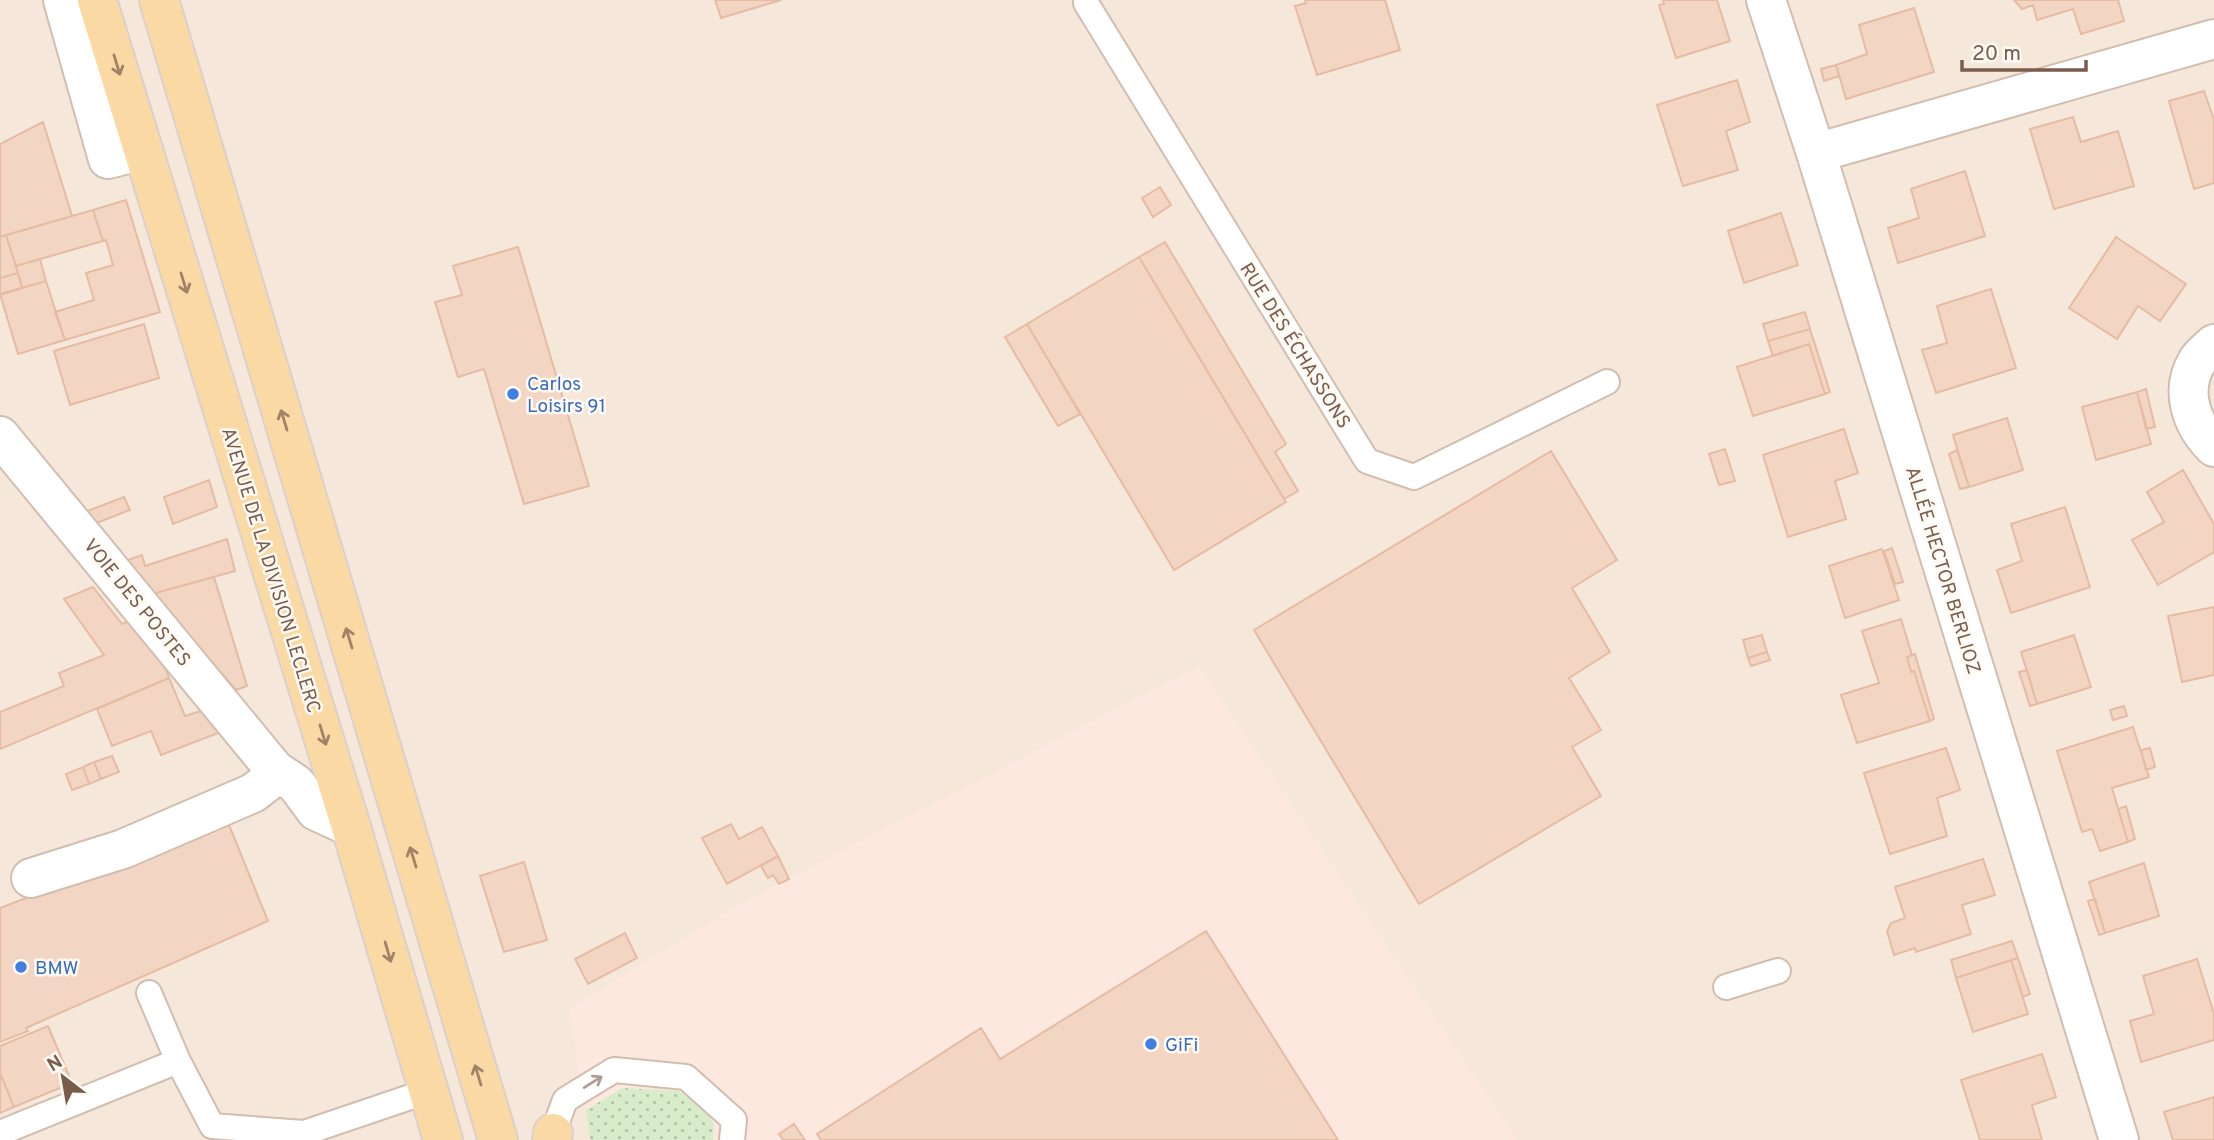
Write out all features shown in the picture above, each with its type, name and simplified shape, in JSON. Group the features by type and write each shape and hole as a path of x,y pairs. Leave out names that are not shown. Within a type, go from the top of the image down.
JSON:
{"main road":[{"name":"AVENUE DE LA DIVISION LECLERC","path":"97,0 351,827 443,1140"},
{"path":"159,0 498,1140"}],"street":[{"path":"63,0 108,159 143,150"},
{"name":"ALLÉE HECTOR BERLIOZ","path":"1766,0 1816,153 2119,1140"},
{"path":"1816,153 2214,39"},
{"path":"2214,344 2198,359 2190,381 2190,411 2200,432 2214,447"},
{"name":"VOIE DES POSTES","path":"0,436 275,769 296,784 316,811 351,827"},
{"path":"31,878 123,849 253,793 270,780 275,769"}],"lane":[{"name":"RUE DES ÉCHASSONS","path":"1086,3 1367,461 1414,477 1607,382"},
{"path":"1726,987 1778,971"},
{"path":"149,993 178,1060 212,1126 304,1133 428,1091"},
{"path":"0,1133 178,1060"},
{"path":"552,1136 565,1100 614,1070 686,1077 734,1120 732,1140"}],"shaded area":[{"path":"0,0 2214,0 2214,1140 0,1140"},
{"path":"1199,666 1517,1140 590,1140 569,1009 740,904"}],"green space":[{"path":"622,1088 679,1091 701,1105 714,1123 713,1140 590,1140 586,1110"}],"building":[{"path":"715,0 781,0 721,18"},
{"path":"1305,0 1385,0 1400,50 1317,75 1295,6 1306,3"},
{"path":"1663,0 1717,0 1730,41 1676,58 1659,5 1664,4"},
{"path":"2014,0 2118,0 2124,21 2081,34 2073,9 2037,20 2033,5 2022,9"},
{"path":"1914,8 1934,72 1846,99 1836,65 1867,54 1859,25"},
{"path":"1836,65 1839,76 1824,81 1821,69"},
{"path":"1737,80 1750,122 1726,131 1738,170 1683,186 1657,105"},
{"path":"2204,91 2214,120 2214,183 2194,189 2169,101"},
{"path":"2073,117 2081,142 2118,131 2134,186 2054,209 2030,129"},
{"path":"43,122 72,216 0,237 0,144"},
{"path":"1965,171 1985,236 1898,263 1888,228 1919,218 1911,189"},
{"path":"1160,187 1171,205 1153,217 1142,198"},
{"path":"126,200 160,312 65,340 55,312 94,300 86,273 113,265 93,210"},
{"path":"93,210 103,241 16,266 6,235"},
{"path":"1781,213 1798,265 1744,283 1728,231"},
{"path":"6,235 18,273 0,278 0,237"},
{"path":"2116,237 2186,284 2160,321 2138,306 2117,339 2069,308"},
{"path":"1165,242 1286,444 1275,452 1298,491 1284,499 1139,257"},
{"path":"518,247 589,486 524,504 484,369 458,377 435,302 462,295 453,266"},
{"path":"1139,257 1286,502 1174,570 1027,324"},
{"path":"40,259 46,281 22,288 16,266"},
{"path":"18,273 22,288 0,295 0,278"},
{"path":"46,281 65,340 18,354 0,294"},
{"path":"1991,289 2016,368 1936,393 1922,350 1947,343 1937,306"},
{"path":"1805,312 1810,329 1768,341 1763,324"},
{"path":"144,324 159,378 70,405 54,351"},
{"path":"1027,324 1080,414 1058,426 1005,337"},
{"path":"1810,329 1830,392 1825,394 1809,344 1773,356 1768,341"},
{"path":"1809,344 1825,394 1753,416 1737,367"},
{"path":"2146,389 2155,427 2146,429 2137,392"},
{"path":"2137,392 2151,444 2096,460 2082,407"},
{"path":"2007,418 2023,470 1969,487 1953,435"},
{"path":"1844,429 1858,473 1835,481 1846,519 1788,537 1763,455"},
{"path":"1725,449 1735,481 1719,485 1709,454"},
{"path":"1957,450 1969,487 1960,489 1949,454"},
{"path":"1551,451 1617,560 1572,588 1610,652 1569,678 1601,730 1572,747 1601,796 1419,904 1254,630"},
{"path":"2183,470 2214,524 2214,552 2158,585 2132,540 2164,522 2147,492"},
{"path":"209,480 217,507 173,524 164,497"},
{"path":"124,497 130,510 94,524 85,512"},
{"path":"2065,507 2090,587 2011,613 1997,570 2022,561 2011,524"},
{"path":"227,539 235,571 152,594 125,561 142,555 145,566"},
{"path":"1892,548 1903,582 1895,584 1884,551"},
{"path":"1882,549 1899,600 1845,618 1829,566"},
{"path":"214,577 247,686 236,690 152,594"},
{"path":"93,587 122,624 136,618 163,661 169,678 0,749 0,712 64,686 59,673 104,655 64,599"},
{"path":"2214,607 2214,675 2182,682 2168,616"},
{"path":"1901,619 1912,655 1907,657 1911,672 1914,671 1930,721 1857,743 1841,695 1879,683 1862,631"},
{"path":"1762,635 1767,652 1748,658 1743,640"},
{"path":"2074,635 2091,687 2037,704 2021,652"},
{"path":"1767,652 1770,660 1751,666 1748,658"},
{"path":"1915,654 1934,719 1930,721 1907,657"},
{"path":"2027,670 2037,704 2030,706 2019,672"},
{"path":"169,678 185,716 210,708 226,730 161,755 151,731 112,746 97,709"},
{"path":"2124,706 2127,716 2113,720 2110,710"},
{"path":"2133,727 2149,777 2112,788 2128,842 2100,851 2092,829 2082,832 2057,751"},
{"path":"1946,748 1960,790 1937,798 1947,836 1890,854 1864,773"},
{"path":"2150,748 2155,767 2146,770 2141,750"},
{"path":"112,756 119,772 101,779 94,762"},
{"path":"94,762 101,779 89,784 83,767"},
{"path":"83,767 89,784 72,790 66,774"},
{"path":"2126,806 2135,839 2128,842 2118,809"},
{"path":"227,820 268,921 0,1042 0,908"},
{"path":"731,824 739,839 762,827 778,856 727,884 702,838"},
{"path":"778,856 789,879 779,884 773,875 768,878 761,866"},
{"path":"1983,859 1995,895 1962,905 1971,934 1916,952 1915,948 1894,955 1887,931 1891,923 1905,918 1895,887"},
{"path":"524,862 547,940 504,952 480,876"},
{"path":"2144,863 2159,916 2105,933 2089,882"},
{"path":"2095,899 2105,933 2099,935 2088,901"},
{"name":"GiFi","path":"1206,931 1338,1140 821,1140 817,1134 981,1028 1000,1059"},
{"path":"625,933 637,958 588,984 575,959"},
{"path":"2012,941 2018,958 1956,978 1951,960"},
{"path":"2018,958 2030,994 2023,997 2011,960"},
{"path":"2197,959 2214,1014 2214,1040 2141,1062 2130,1021 2154,1014 2143,976"},
{"path":"2011,960 2028,1014 1973,1032 1956,978"},
{"path":"48,1026 72,1083 14,1107 0,1073 0,1046"},
{"path":"2042,1054 2056,1097 2032,1105 2042,1140 1980,1140 1961,1080"},
{"path":"0,1073 14,1107 0,1113"},
{"path":"2214,1097 2214,1140 2173,1140 2164,1112"},
{"path":"794,1124 805,1140 783,1140 779,1134"}],"place":[{"name":"Carlos Loisirs 91","path":"513,394"},
{"name":"BMW","path":"21,967"},
{"name":"GiFi","path":"1151,1044"}]}
